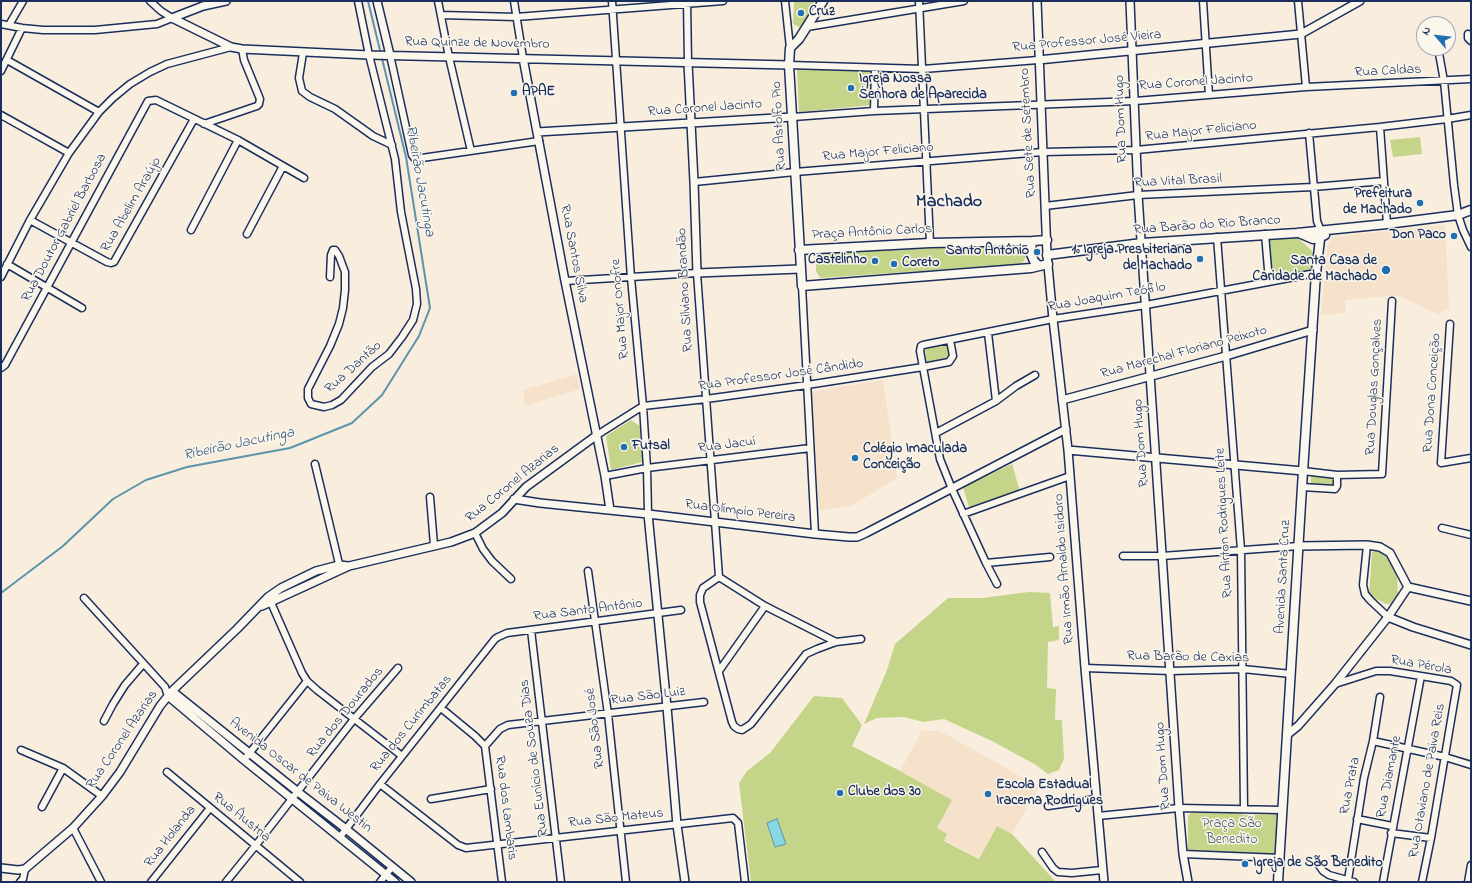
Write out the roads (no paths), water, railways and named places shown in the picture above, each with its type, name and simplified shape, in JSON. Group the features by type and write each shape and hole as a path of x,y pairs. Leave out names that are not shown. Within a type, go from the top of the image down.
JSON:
{"main road":[{"path":"790,48 807,27 823,1"},
{"name":"Rua Astolfo Pio","path":"790,48 789,65 799,250"},
{"path":"1317,235 1338,228 1387,224 1458,215 1471,210"},
{"name":"Rua Barão do Rio Branco","path":"1047,255 1142,243 1217,237 1298,233 1317,235"},
{"name":"Avenida Santa Cruz","path":"1278,882 1303,471 1318,258 1317,235"},
{"name":"Praça Antônio Carlos","path":"802,286 799,250 930,243 1047,240"},
{"path":"1033,241 1030,247 1031,254 1034,261 1039,266"},
{"path":"802,286 1031,268 1048,264"}],"street":[{"path":"9,25 23,1"},
{"path":"150,1 172,18"},
{"path":"1,24 43,30 94,30 157,24 203,6 226,1"},
{"path":"358,1 392,145"},
{"path":"378,1 388,55 412,155 415,159 539,141"},
{"path":"438,1 449,57 471,151"},
{"name":"Rua Santos Silva","path":"514,1 564,281 597,435 610,510"},
{"name":"Rua Major Onofre","path":"612,1 631,278 643,406 648,514 677,824 685,882"},
{"path":"441,15 516,17 723,1"},
{"name":"Rua Astolfo Pio","path":"785,1 790,48"},
{"path":"919,1 930,243"},
{"path":"807,27 964,1"},
{"name":"Rua Sete de Setembro","path":"1037,1 1038,60 1047,240"},
{"name":"Rua Dom Hugo","path":"1130,1 1138,195 1179,808 1183,854 1188,882"},
{"path":"1203,1 1209,95"},
{"path":"1298,1 1306,88"},
{"path":"1301,34 1360,1"},
{"name":"Rua Silviano Brandão","path":"687,3 688,63 692,124 697,272 719,578"},
{"name":"Rua Quinze de Novembro","path":"172,18 231,47 242,49 371,55 789,65"},
{"path":"1,71 22,28"},
{"name":"Rua Professor José Vieira","path":"789,65 923,69 1038,60 1301,34"},
{"path":"1468,34 1468,38 1471,41"},
{"path":"1,277 30,220 69,153 98,112 130,84 150,72 183,59 231,47"},
{"path":"204,124 259,104 260,99 246,66 242,49"},
{"path":"303,53 299,78 302,91 335,109 374,136 392,145"},
{"path":"1439,56 1444,81 1458,215 1471,247"},
{"path":"7,60 98,112"},
{"path":"874,111 875,68"},
{"name":"Rua Caldas","path":"1306,88 1471,79"},
{"name":"Rua Coronel Jacinto","path":"537,132 692,124 874,111 1135,101 1306,88"},
{"name":"Rua Doutor Gabriel Barbosa","path":"1,368 5,365 147,102 150,100 156,100 194,119"},
{"path":"1,115 69,153"},
{"name":"Rua Major Feliciano","path":"694,182 795,172 1043,152 1136,150 1380,127 1471,115"},
{"path":"194,119 238,140 304,178"},
{"name":"Rua Abelim Araújo","path":"30,220 107,262 114,262 194,119"},
{"path":"1380,127 1387,224"},
{"path":"1308,133 1314,187 1317,235"},
{"path":"191,230 238,140"},
{"name":"Rua Dantão","path":"330,277 331,255 333,250 335,250 345,272 343,308 339,324 330,346 308,389 308,398 311,404 324,407 341,400 372,367 389,354 413,320 417,304 416,289 400,212 397,167 392,145"},
{"path":"247,234 283,166"},
{"name":"Rua Vital Brasil","path":"1045,206 1138,195 1314,187 1384,181"},
{"path":"1265,234 1269,281"},
{"name":"Rua Airton Rodrigues Leite","path":"1217,237 1241,550 1244,808"},
{"path":"1047,240 1047,255"},
{"name":"Rua Irmão Arnaldo Isidoro","path":"1047,255 1068,450 1104,882"},
{"path":"7,264 82,308"},
{"path":"564,281 631,278 697,272 800,269"},
{"name":"Rua Joaquim Teófilo","path":"923,367 920,351 921,346 923,345 1053,319 1146,304 1316,273"},
{"path":"802,286 815,534"},
{"name":"Rua Douglas Gonçalves","path":"1337,475 1382,474 1392,301"},
{"name":"Rua Dona Conceição","path":"1450,324 1441,463 1471,458"},
{"name":"Rua Marechal Floriano Peixoto","path":"1062,400 1226,356 1313,330"},
{"path":"988,333 996,401"},
{"name":"Rua Professor José Cândido","path":"643,406 807,385 949,362 953,356 950,340"},
{"path":"923,367 940,459 963,514 997,584"},
{"path":"936,433 996,401 1016,386 1035,375"},
{"path":"597,435 643,406"},
{"name":"Rua Olímpio Pereira","path":"514,499 540,504 648,514 815,534 849,537 857,536 866,533 952,489 1066,429"},
{"name":"Rua Coronel Azarias","path":"25,868 72,828 102,796 120,772 170,693 258,607 269,600 340,568 450,542 474,533 502,513 514,499 538,478 597,435"},
{"name":"Rua Jacuí","path":"605,476 647,468 810,448"},
{"path":"1068,450 1234,464 1337,475 1336,489 1302,487"},
{"path":"315,464 340,568"},
{"path":"963,514 1070,476"},
{"path":"430,497 434,545"},
{"path":"1442,528 1471,535"},
{"path":"474,533 483,550 511,579"},
{"path":"1122,556 1162,556 1299,546 1367,545 1380,547 1390,553 1408,587 1471,601"},
{"path":"1367,545 1363,585 1365,594 1370,600 1388,617 1471,644"},
{"path":"986,563 1050,557"},
{"name":"Rua São José","path":"588,571 608,714 626,882"},
{"path":"836,642 765,606 719,578 703,588 700,595 700,602 732,722 734,726 742,730 751,724 806,654 817,648 836,642 861,639"},
{"path":"1288,734 1298,726 1335,684 1388,617 1408,587"},
{"path":"84,598 170,693"},
{"path":"269,600 307,681 402,756"},
{"path":"719,671 765,606"},
{"name":"Rua Santo Antônio","path":"498,637 508,633 680,610"},
{"name":"Rua Eunício de Souza Dias","path":"531,630 543,720 561,882"},
{"name":"Rua dos Curimbatas","path":"340,837 402,756 498,637"},
{"path":"104,721 126,685 143,664"},
{"name":"Rua dos Dourados","path":"226,882 354,719 398,668"},
{"name":"Rua Barão de Caxias","path":"1085,668 1171,671 1243,669 1291,674"},
{"name":"Rua Pérola","path":"1335,684 1376,671 1390,671 1451,681 1457,685"},
{"name":"Rua Diamante","path":"1382,882 1422,676"},
{"path":"244,760 307,681"},
{"name":"Rua Otaviano de Paiva Reis","path":"1422,882 1457,685"},
{"name":"Avenida Oscar de Paiva Westin","path":"170,693 346,829 411,882"},
{"name":"Avenida Oscar de Paiva Westin","path":"170,693 244,760 395,882"},
{"name":"Rua Prata","path":"1351,881 1357,819 1364,778 1373,741 1380,697"},
{"name":"Rua São Luiz","path":"485,746 504,726 543,720 608,714 704,702"},
{"name":"Rua dos Lambaris","path":"441,708 485,746 502,882"},
{"path":"1373,741 1445,757 1471,765"},
{"path":"21,750 62,768 102,796"},
{"path":"42,807 62,768"},
{"name":"Rua Áustria","path":"168,772 300,882"},
{"name":"Rua São Mateus","path":"380,784 462,847 466,848 556,837 620,832 730,818 736,820 738,823 745,882"},
{"path":"431,799 491,789"},
{"path":"1048,806 1096,799"},
{"name":"Rua Holanda","path":"151,882 210,808"},
{"path":"1098,816 1179,808 1244,808 1282,810"},
{"path":"1357,819 1392,826"},
{"path":"72,828 101,882"},
{"path":"1391,833 1431,838"},
{"path":"1042,852 1053,868 1058,872 1072,873 1102,870"},
{"path":"1183,854 1280,858"},
{"path":"1318,864 1323,871 1329,875 1351,881"},
{"path":"1468,882 1471,865"},
{"path":"380,882 392,867"},
{"path":"1,868 18,870 25,868 23,879 20,882"}],"water":[{"path":"777,819 786,844 775,847 767,823"}],"waterway":[{"name":"Ribeirão Jacutinga","path":"1,593 63,546 113,499 146,480 187,467 290,448 352,423 382,395 419,336 430,308 406,157 368,1"}],"place":[{"name":"Cruz","path":"801,13"},
{"name":"Igreja Nossa Senhora de Aparecida","path":"851,88"},
{"name":"APAE","path":"514,93"},
{"name":"Prefeitura de Machado","path":"1420,203"},
{"name":"Don Paco","path":"1454,236"},
{"name":"Santo Antônio","path":"1037,252"},
{"name":"1º Igreja Presbiteriana de Machado","path":"1200,259"},
{"name":"Castelinho","path":"875,261"},
{"name":"Coreto","path":"894,264"},
{"name":"Santa Casa de Caridade de Machado","path":"1386,270"},
{"name":"Futsal","path":"624,447"},
{"name":"Colégio Imaculada Conceição","path":"855,458"},
{"name":"Clube dos 30","path":"840,793"},
{"name":"Escola Estadual Iracema Rodrigues","path":"988,794"},
{"name":"Igreja de São Benedito","path":"1245,864"}],"district":[{"name":"Machado","path":"949,203"}],"park label":[{"name":"Praça São Benedito","path":"1232,834"}]}
